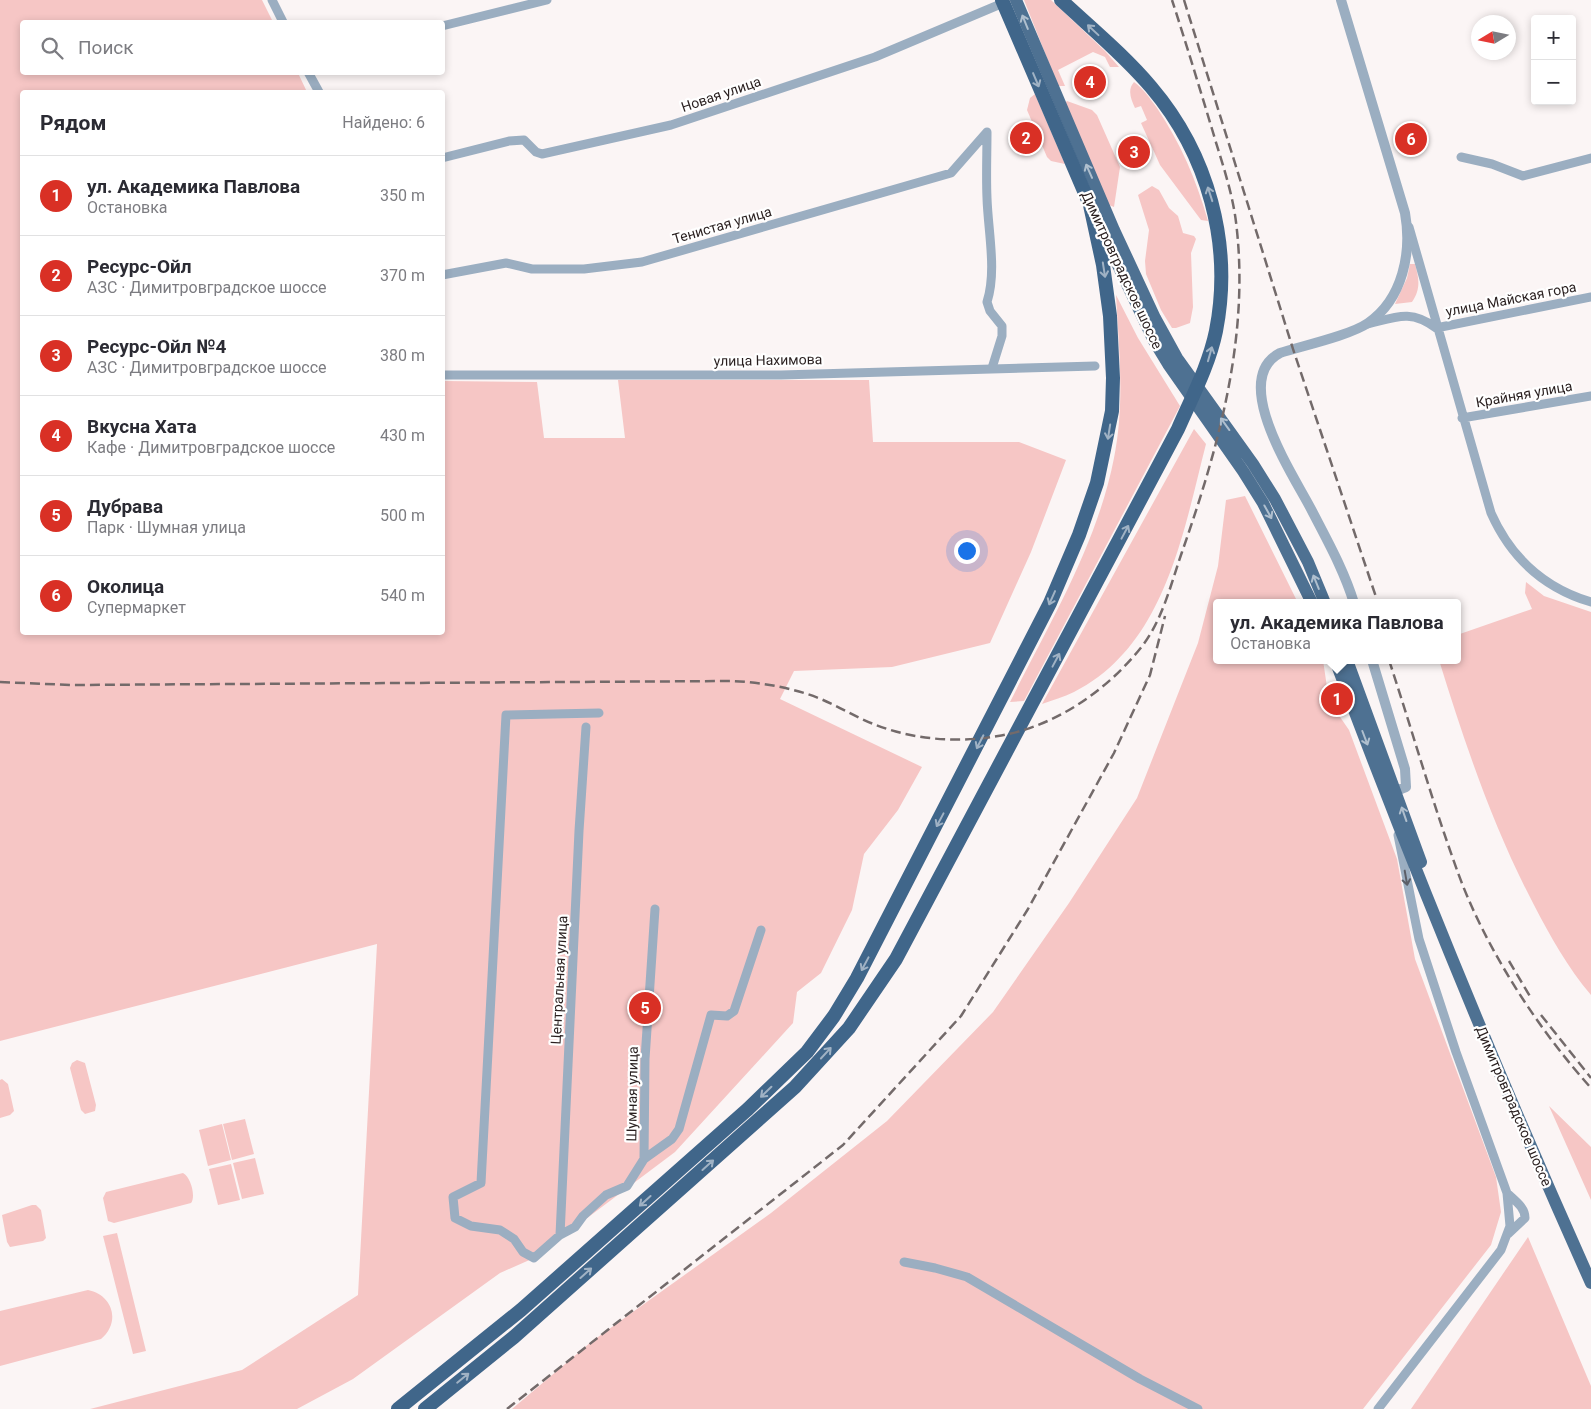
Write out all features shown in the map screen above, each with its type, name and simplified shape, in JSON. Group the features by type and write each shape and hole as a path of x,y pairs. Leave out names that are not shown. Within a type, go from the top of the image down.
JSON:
{"highway":[{"path":"425,1409 521,1330 787,1094 849,1028 896,959 1178,430 1205,369 1216,331 1221,293 1221,255 1217,224 1204,178 1190,147 1151,86 1061,0"},
{"name":"Димитровградское шоссе","path":"1007,1 1090,206"},
{"path":"398,1409 551,1284 748,1109 807,1052 834,1016 857,978 1050,603 1079,535 1097,483 1107,444 1113,378 1110,316 1103,265 1090,206"}],"main road":[{"name":"Димитровградское шоссе","path":"1007,1 1173,361"},
{"name":"Димитровградское шоссе","path":"1090,206 1143,320 1288,522 1323,599"},
{"name":"Димитровградское шоссе","path":"1248,467 1310,599"},
{"name":"Димитровградское шоссе","path":"1337,664 1391,793 1396,824 1441,927"},
{"name":"Димитровградское шоссе","path":"1348,664 1391,793 1493,1060 1591,1283"}],"street":[{"path":"272,0 282,20"},
{"path":"445,25 512,4 547,0"},
{"path":"1342,0 1491,513 1512,551 1548,584 1591,602"},
{"name":"Новая улица","path":"445,157 524,140 536,152 542,154 672,125 875,56 1007,1"},
{"path":"310,75 318,90"},
{"name":"Тенистая улица","path":"445,274 506,263 541,269 584,268 642,262 951,173 988,132 986,198 990,291 987,302 990,311 1002,326 1002,336 992,368"},
{"path":"1460,157 1492,164 1523,176 1591,158"},
{"path":"1367,324 1386,304 1404,267 1408,240 1405,213"},
{"name":"улица Майская гора","path":"1436,328 1591,297"},
{"path":"1352,599 1333,551 1279,450 1266,414 1262,385 1264,370 1276,354 1367,324 1413,315 1423,318 1436,328"},
{"name":"улица Нахимова","path":"445,375 781,375 1095,366"},
{"name":"Крайняя улица","path":"1462,418 1591,396"},
{"path":"1373,664 1405,769 1406,787 1391,793"},
{"path":"599,713 506,715 481,1183 453,1197 456,1218 471,1226 500,1230 514,1238 523,1252 534,1258 560,1235 575,1226 606,1195 627,1186 644,1159 672,1140 679,1129 711,1015 727,1016 734,1012 761,930"},
{"name":"Центральная улица","path":"560,1235 579,831 586,727"},
{"path":"1378,1409 1481,1278 1500,1250 1508,1234 1510,1217 1507,1193 1456,1052 1419,939 1396,824"},
{"path":"1410,898 1420,892 1429,899"},
{"name":"Шумная улица","path":"644,1159 645,1059 655,909"},
{"path":"1507,1193 1521,1206 1526,1218 1508,1234"},
{"path":"904,1262 968,1277 1140,1379 1198,1409"}],"shaded area":[{"path":"0,0 262,0 272,20 20,20 20,75 299,75 306,90 20,90 20,635 445,635 445,381 537,382 544,438 625,438 618,380 869,380 873,442 1019,442 1066,460 1031,552 990,643 892,667 794,671 780,699 922,767 898,810 864,854 852,910 821,973 797,992 793,1023 675,1152 534,1258 500,1273 353,1379 297,1409 90,1409 242,1370 358,1295 377,944 0,1041"},
{"path":"1024,0 1051,0 1105,51 1119,67 1110,67 1105,57 1093,52 1058,70 1065,86 1058,86"},
{"path":"1134,82 1152,101 1181,148 1193,176 1208,221 1201,220 1160,165 1141,123 1147,120 1141,106 1135,108 1131,98 1130,91"},
{"path":"1035,94 1065,164 1051,161 1047,157 1027,110 1030,98"},
{"path":"1067,101 1092,110 1097,115 1120,167 1114,207 1109,205 1065,103"},
{"path":"1152,186 1159,190 1169,208 1178,216 1183,233 1194,236 1196,239 1191,253 1193,307 1190,323 1176,328 1172,328 1161,310 1146,274 1145,261 1149,230 1138,195"},
{"path":"1410,264 1415,264 1418,279 1417,293 1412,302 1395,304 1407,278"},
{"path":"1116,295 1138,338 1180,406 1024,701 1010,702 1056,613 1084,553 1106,490 1114,458 1119,417 1120,356"},
{"path":"1194,429 1206,444 1178,549 1166,584 1150,617 1130,646 1105,672 1074,692 1042,704"},
{"path":"1245,496 1296,599 1213,599 1213,664 1324,664 1329,701 1349,730 1397,859 1415,959 1496,1177 1501,1212 1491,1245 1363,1409 512,1409 591,1342 771,1213 887,1121 993,1012 1069,903 1137,798 1198,643 1218,566 1226,500"},
{"path":"1526,582 1544,596 1591,612 1591,995 1567,963 1553,940 1519,876 1481,785 1440,664 1461,664 1461,634 1532,609 1525,593"},
{"path":"77,1060 85,1063 96,1105 95,1111 85,1114 81,1110 70,1068 72,1063"},
{"path":"2,1079 8,1084 14,1111 10,1115 0,1118 0,1080"},
{"path":"1549,1106 1591,1147 1591,1200"},
{"path":"245,1119 254,1154 232,1160 223,1124"},
{"path":"222,1124 231,1160 208,1166 199,1130"},
{"path":"255,1158 264,1194 242,1199 233,1163"},
{"path":"231,1164 240,1200 218,1205 209,1169"},
{"path":"183,1173 192,1187 193,1196 191,1203 114,1223 108,1221 103,1198 106,1192"},
{"path":"36,1205 41,1210 46,1238 43,1241 10,1247 7,1242 2,1215"},
{"path":"117,1233 146,1351 133,1354 103,1236"},
{"path":"1528,1237 1591,1386 1591,1409 1411,1409"},
{"path":"88,1290 103,1297 111,1310 111,1325 101,1339 0,1366 0,1311"}],"railway":[{"path":"0,682 70,685 732,681 759,683 804,693 891,730 921,737 952,740 998,736 1019,731 1040,724 1079,704 1114,677 1143,645 1156,624 1170,588 1208,472 1228,390 1235,348 1239,306 1239,264 1234,210 1229,187 1172,0"},
{"path":"1184,0 1293,349 1377,599"},
{"path":"507,1409 843,1145 961,1016 1028,909 1114,753 1150,675 1165,616"},
{"path":"1390,664 1448,844 1468,899 1497,957 1532,1013 1591,1088"},
{"path":"1509,961 1531,998"},
{"path":"1541,1015 1591,1078"}],"place":[{"name":"Вкусна Хата","path":"1090,82"},
{"name":"Ресурс-Ойл","path":"1026,138"},
{"name":"Околица","path":"1411,139"},
{"name":"Ресурс-Ойл №4","path":"1134,152"},
{"name":"ул. Академика Павлова","path":"1337,699"},
{"name":"Дубрава","path":"645,1008"}]}
